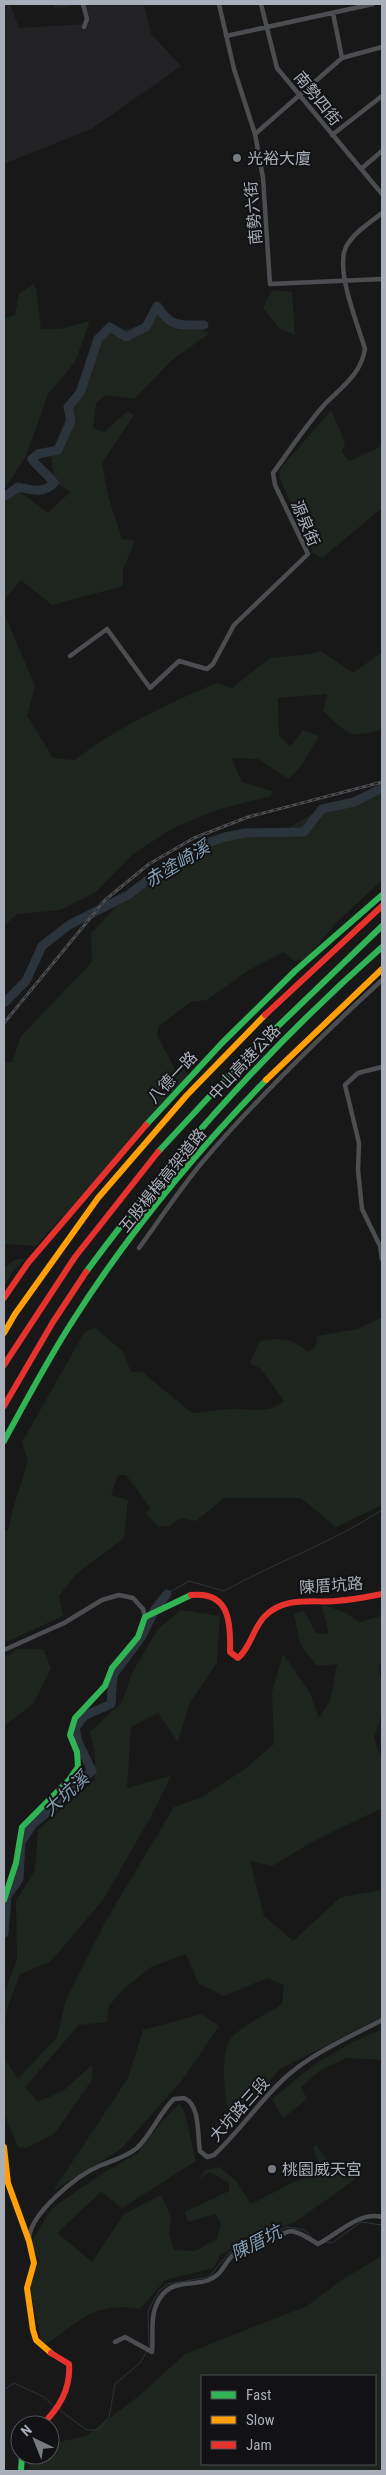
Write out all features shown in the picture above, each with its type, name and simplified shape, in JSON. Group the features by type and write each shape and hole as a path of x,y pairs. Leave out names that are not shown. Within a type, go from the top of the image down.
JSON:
{"main road":[{"name":"八德一路","path":"4,1298 28,1263 130,1143 266,998 382,895"},
{"path":"4,1333 98,1198 187,1095 284,995 382,906"},
{"name":"中山高速公路","path":"4,1365 37,1312 98,1226 155,1155 273,1029 382,926"},
{"name":"中山高速公路","path":"4,1406 43,1338 85,1275 177,1156 272,1050 338,986 382,947"},
{"name":"五股楊梅高架道路","path":"4,1441 74,1320 148,1216 260,1086 382,969"},
{"name":"陳厝坑路","path":"146,1617 154,1616 184,1598 195,1594 214,1596 221,1600 230,1619 230,1652 238,1658 246,1651 253,1633 266,1615 288,1602 330,1601 382,1594"},
{"path":"4,1900 16,1863 22,1827 69,1780 78,1766 77,1752 70,1735 76,1718 105,1686 112,1668 138,1637 146,1617"},
{"path":"4,2148 8,2183 29,2241 34,2263 27,2288 33,2330 36,2340 44,2349 69,2364 71,2373 60,2404 52,2415"}],"street":[{"path":"83,4 87,19 84,27"},
{"name":"南勢六街","path":"219,4 234,69 255,134 263,178 270,284 382,279"},
{"name":"南勢四街","path":"261,4 277,68 382,194"},
{"path":"226,36 373,4"},
{"path":"333,12 342,58"},
{"path":"255,134 342,58 382,47"},
{"path":"332,135 382,96"},
{"path":"361,169 382,151"},
{"name":"源泉街","path":"70,656 108,629 150,688 180,661 207,669 213,664 234,625 308,554 275,485 273,473 325,405 359,369 364,359 365,349 345,282 343,259 345,248 352,239 382,213"},
{"path":"139,1248 187,1181 246,1112 286,1070 382,980"},
{"path":"382,1068 358,1073 345,1085 359,1143 358,1170 362,1209 380,1246 382,1259"},
{"path":"4,1650 64,1623 111,1596 133,1598 143,1609 146,1617"},
{"name":"大坑路三段","path":"29,2241 30,2230 43,2210 86,2173 116,2160 137,2148 174,2099 184,2098 192,2104 195,2111 200,2151 207,2157 214,2155 270,2091 297,2067 382,2020"},
{"path":"115,2342 125,2337 152,2352 154,2336 152,2316 158,2302 172,2286 209,2280 221,2273 229,2260 240,2250 260,2244 284,2232 300,2232 322,2242 360,2218 374,2215 382,2217"}],"shaded area":[{"path":"4,4 10,4 19,28 87,24 80,4 144,4 151,34 181,66 93,128 4,164"},
{"path":"54,4 80,4 55,9"},
{"path":"33,284 36,289 41,329 60,329 90,321 75,362 48,394 26,456 4,490 4,319 15,315 19,294"},
{"path":"272,290 292,292 295,335 280,329 263,308"},
{"path":"152,314 210,333 172,360 134,399 106,395 96,403 93,428 104,432 128,411 134,415 102,463 108,496 122,539 135,541 123,569 123,586 52,605 21,580 4,600 4,505 17,490 48,513 70,492 54,481 51,455 94,347 111,332 142,326"},
{"path":"331,410 345,442 342,452 349,461 382,446 382,508 322,558 313,553 279,477 281,468"},
{"path":"4,613 35,686 27,716 53,758 75,760 126,726 216,683 232,688 270,658 311,654 321,651 353,673 382,652 382,729 355,734 344,729 323,711 327,694 278,698 279,735 290,747 303,730 319,736 302,765 289,779 258,759 231,758 242,782 272,791 271,796 216,810 173,828 133,854 96,892 60,910 17,914 4,926"},
{"path":"382,790 382,880 336,923 311,953 302,960 294,961 284,952 249,970 207,1000 191,1002 159,1026 157,1035 178,1075 184,1069 189,1076 36,1246 4,1244 4,1063 12,1062 21,1036 92,962 91,933 118,905 169,866 222,837 283,831 316,812"},
{"path":"26,1258 13,1271 4,1286 4,1267 15,1260"},
{"path":"382,1317 382,1505 336,1527 301,1498 224,1498 196,1521 181,1518 169,1526 158,1527 146,1514 150,1507 126,1475 118,1475 111,1495 128,1500 124,1538 76,1574 59,1596 63,1616 4,1643 4,1532 9,1529 12,1512 28,1461 22,1442 84,1333 95,1327 123,1352 131,1372 142,1372 192,1413 230,1409 261,1410 273,1408 284,1401 261,1369 250,1363 260,1341 280,1339 291,1341 308,1352 316,1346 317,1336 358,1329"},
{"path":"381,1603 382,1662 378,1666 383,1702 378,1728 374,1737 382,1763 382,1808 314,1841 272,1866 250,1861 264,1916 293,1941 341,1897 382,1890 382,2017 280,2069 232,2124 224,2078 224,2065 229,2042 245,2026 282,2004 284,1985 267,1978 224,1996 198,1983 186,1954 151,1967 121,1991 109,2006 107,2022 79,2025 25,2087 38,2102 63,2091 92,2065 92,2080 54,2134 27,2148 18,2147 4,2114 4,2058 18,2079 57,2037 66,1999 108,1917 174,1807 202,1797 245,1769 274,1744 272,1692 283,1654 310,1693 319,1718 330,1701 337,1664 317,1666 300,1644 294,1614 304,1611 316,1633 329,1634 321,1604 344,1612 360,1622 380,1616"},
{"path":"181,1610 220,1616 217,1663 189,1704 178,1742 158,1713 131,1727 127,1788 171,1776 151,1816 103,1900 50,1962 20,1974 8,2006 4,2034 4,1993 17,1960 16,1901 35,1870 38,1830 95,1780 95,1755 90,1732 122,1702 132,1673 158,1629"},
{"path":"17,1649 43,1649 51,1668 34,1703 4,1726 4,1658"},
{"path":"201,2014 219,2026 183,2079 121,2149 53,2191 128,2078 143,2030"},
{"path":"382,2029 382,2060 346,2058 321,2070 301,2087 307,2099 283,2118 272,2099 315,2064 353,2042"},
{"path":"179,2104 184,2110 196,2161 122,2208 101,2192 57,2233 92,2262 124,2214 161,2195 171,2216 169,2235 174,2250 195,2251 217,2239 221,2223 215,2214 188,2222 185,2212 229,2191 229,2183 210,2172 199,2179 205,2170 220,2167 236,2181 251,2204 296,2181 324,2173 315,2155 313,2147 316,2144 330,2166 341,2165 354,2175 354,2180 295,2222 258,2234 220,2255 214,2268 165,2280 140,2309 111,2308 89,2314 47,2344 41,2340 30,2287 39,2261 31,2243 51,2209 103,2173 138,2153 160,2124"},
{"path":"382,2256 382,2471 29,2471 29,2465 60,2465 60,2442 86,2436 140,2395 185,2354 307,2306 343,2279"}],"waterway":[{"path":"4,497 18,487 41,490 54,483 32,459 38,454 58,450 71,421 68,407 80,393 98,339 110,327 126,337 146,327 157,306 172,322 182,325 204,325"},
{"name":"赤塗崎溪","path":"4,1003 26,981 42,946 69,925 128,895 165,867 207,843 245,833 304,832 322,809 354,802 382,788"},
{"path":"167,1594 189,1581 224,1591 344,1532 382,1510"},
{"name":"大坑溪","path":"4,1933 7,1896 19,1879 21,1842 33,1824 92,1771 78,1742 75,1728 84,1716 111,1704 113,1675 142,1636 155,1609 167,1594"},
{"name":"陳厝坑","path":"325,2242 332,2243 361,2222 382,2225"},
{"name":"陳厝坑","path":"149,2347 148,2311 159,2291 168,2284 209,2277 230,2252 287,2227 305,2230 312,2238"},
{"name":"陳厝坑","path":"58,2409 87,2430 98,2430 109,2417 115,2384 140,2363 147,2351"},
{"name":"陳厝坑","path":"4,2390 14,2383 44,2397 55,2407"}],"railway":[{"path":"4,1023 105,900 149,864 194,838 248,817 382,782"}],"traffic: fast":[{"path":"146,1125 222,1043 295,971 382,895"},
{"path":"158,1152 247,1056 382,926"},
{"path":"86,1272 154,1185 225,1102 301,1022 382,947"},
{"path":"4,1441 63,1337 115,1258 187,1166 266,1080"},
{"path":"4,1900 16,1863 22,1827 69,1780 78,1767 77,1752 70,1735 75,1718 105,1686 112,1668 138,1637 145,1617 191,1595"},
{"path":"21,2465 21,2471"}],"traffic: slow":[{"path":"266,1080 382,969"},
{"path":"4,1333 15,1314 98,1198 187,1095 265,1015"},
{"path":"4,2147 8,2183 29,2241 34,2263 27,2288 33,2330 36,2340 51,2353"}],"traffic: jam":[{"path":"265,1015 382,906"},
{"path":"4,1298 28,1263 146,1125"},
{"path":"4,1365 75,1257 158,1152"},
{"path":"4,1406 53,1322 86,1272"},
{"path":"191,1595 204,1595 220,1603 228,1619 230,1652 238,1658 265,1616 281,1606 290,1603 347,1600 382,1594"},
{"path":"51,2353 69,2364 66,2390 59,2405 51,2415"}],"place":[{"name":"光裕大廈","path":"237,158"},
{"name":"桃園威天宮","path":"272,2169"}]}
